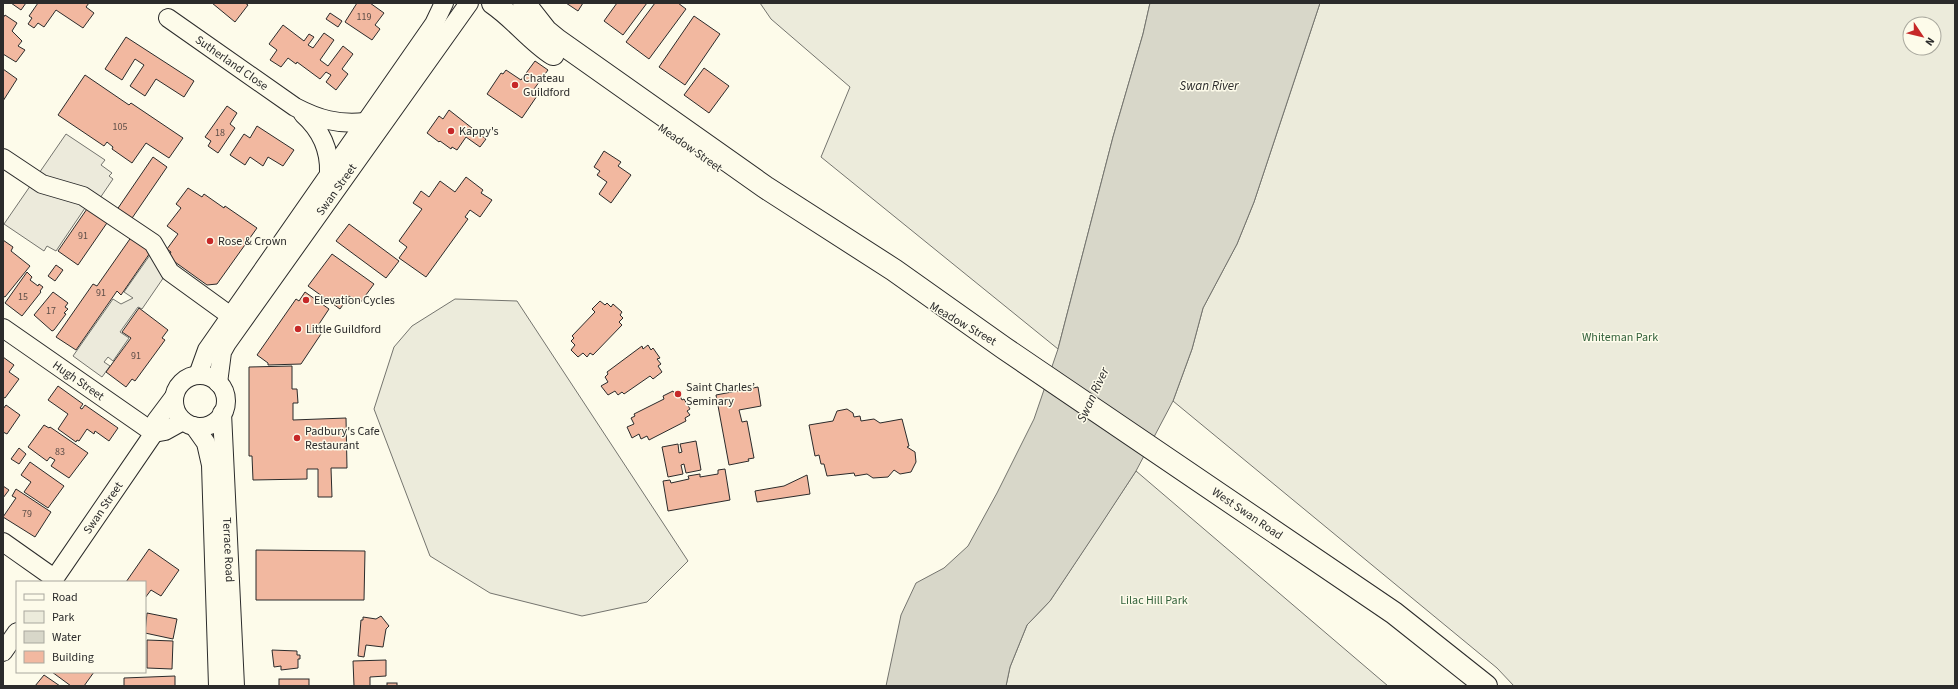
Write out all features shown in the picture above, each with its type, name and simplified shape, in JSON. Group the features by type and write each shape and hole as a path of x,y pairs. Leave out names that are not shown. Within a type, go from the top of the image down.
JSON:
{"main road":[{"name":"Meadow Street","path":"493,3 504,10 544,48 786,215 890,281 1004,348"},
{"name":"Meadow Street","path":"524,3 546,31 557,40 765,187 894,270 1004,348"},
{"name":"West Swan Road","path":"1004,348 1394,613 1486,686"}],"street":[{"name":"Swan Street","path":"218,383 222,352 235,320 329,173 434,24 444,3"},
{"name":"Swan Street","path":"198,375 207,350 235,320 469,3"},
{"name":"Sutherland Close","path":"168,18 295,107 309,119 323,139 329,156 329,173"},
{"name":"Sutherland Close","path":"295,107 320,119 344,123 365,122"},
{"path":"3,158 42,184 83,196 153,243 170,272 235,320"},
{"name":"Hugh Street","path":"3,328 154,433"},
{"path":"154,433 188,423 210,424 222,413 225,400 222,388 218,383 209,377 198,375 188,378 180,384 174,397 176,410 188,423"},
{"name":"Swan Street","path":"53,580 154,433 156,422 174,397"},
{"name":"Terrace Road","path":"222,413 235,686"},
{"name":"Terrace Road","path":"188,423 206,443 211,465 218,686"},
{"path":"3,542 53,580"},
{"path":"3,652 16,633"}],"green space":[{"path":"760,3 1150,3 1143,34 1113,137 1058,349 821,157 850,87 771,19"},
{"name":"Whiteman Park","path":"1320,3 1955,3 1955,686 1514,686 1497,668 1173,401 1192,349 1203,308 1237,244 1254,202"},
{"path":"455,299 517,301 688,561 647,602 582,616 490,593 430,556 374,409 394,347 412,326"},
{"name":"Lilac Hill Park","path":"1136,471 1388,686 1006,686 1010,667 1027,625 1050,601"}],"shaded area":[{"path":"66,134 105,160 101,165 112,173 109,176 113,179 100,198 85,208 56,251 47,246 44,251 4,224"},
{"path":"150,255 166,274 142,309 138,307 120,332 129,338 113,361 108,357 104,362 110,366 102,377 73,356 113,299 121,304 133,298 124,292"}],"water":[{"name":"Swan River","path":"1150,3 1320,3 1254,202 1237,244 1203,308 1192,349 1173,401 1136,471 1050,601 1027,625 1010,667 1006,686 886,686 901,615 916,583 944,568 968,546 997,493 1034,419 1058,349 1113,137 1143,34"}],"building":[{"path":"11,3 26,3 21,10"},
{"path":"38,3 89,3 86,7 94,13 83,28 56,10 44,27 38,23 34,28 28,24 32,18 29,16"},
{"path":"212,3 245,3 248,5 235,22"},
{"path":"357,3 370,3 384,13 375,25 380,29 372,40 345,22"},
{"path":"566,3 583,3 578,11"},
{"path":"617,3 647,3 623,35 604,21"},
{"path":"655,3 678,3 686,9 649,59 626,42"},
{"path":"330,13 342,21 338,27 326,19"},
{"path":"5,15 17,23 12,31 22,41 18,46 25,50 16,62 3,54 3,18"},
{"path":"694,16 720,34 685,85 659,67"},
{"path":"283,25 304,41 309,34 314,37 308,45 313,48 324,33 334,40 320,60 328,66 343,46 353,54 342,69 348,74 336,90 326,82 331,75 326,72 320,79 297,62 296,64 288,58 281,67 270,60 277,50 269,44"},
{"path":"126,37 194,81 184,97 156,79 145,96 130,86 144,65 135,59 122,80 105,69"},
{"name":"Chateau Guildford","path":"535,61 548,70 534,89 539,93 522,118 487,94 501,73 503,74 506,70 521,80"},
{"path":"704,68 729,86 709,113 684,95"},
{"path":"3,69 17,79 3,101"},
{"path":"85,75 129,105 131,103 183,138 169,158 146,143 132,163 112,149 113,147 107,142 104,146 58,115"},
{"path":"227,106 237,113 230,124 235,128 218,153 208,146 211,141 205,137"},
{"name":"Kappy's","path":"449,110 486,139 480,147 466,137 457,150 452,147 451,149 427,133 439,116 443,119"},
{"path":"257,126 294,150 283,166 268,157 263,166 250,157 245,165 230,155 244,134 250,138"},
{"path":"604,151 621,162 618,166 631,175 611,203 599,194 607,182 597,175 600,171 594,167"},
{"path":"153,157 167,167 128,224 114,214"},
{"path":"466,177 483,190 481,193 492,200 480,217 470,210 465,217 468,219 426,277 399,258 407,247 399,241 422,209 413,203 421,191 429,197 440,181 455,192"},
{"name":"Rose & Crown","path":"188,188 202,197 204,194 224,208 225,206 257,228 217,284 207,285 168,257 171,252 167,249 178,234 167,226 181,208 176,204"},
{"path":"89,206 109,220 78,265 58,251"},
{"path":"349,224 399,261 386,278 336,241"},
{"path":"132,236 152,250 121,295 117,291 76,350 56,337 93,284 97,286"},
{"path":"3,240 13,247 11,251 30,266 5,297 3,296"},
{"path":"332,254 374,284 360,303 349,296 340,309 308,286"},
{"path":"56,265 63,270 55,281 48,276"},
{"path":"27,272 32,277 30,280 38,286 39,284 43,287 40,291 41,292 22,316 5,303"},
{"path":"53,292 68,303 65,307 68,309 64,313 66,314 52,331 34,315"},
{"name":"Little Guildford","path":"305,292 329,309 317,327 323,331 301,364 268,365 268,363 257,355 296,299 299,301"},
{"path":"600,301 605,305 607,303 611,307 613,304 622,312 620,315 623,318 619,322 622,325 593,355 590,353 587,357 583,353 578,357 571,350 575,345 571,341 574,338 572,336 595,312 592,309"},
{"path":"139,308 168,330 162,338 165,340 135,381 132,379 126,387 106,372 131,338 122,332"},
{"path":"648,345 651,350 653,348 660,358 657,359 661,364 658,366 662,372 653,379 650,376 624,394 622,392 618,395 615,391 608,395 601,386 608,382 605,377 608,374 607,372 642,346 643,349"},
{"path":"3,357 14,365 9,372 19,379 5,398 3,397"},
{"name":"Padbury's Cafe Restaurant","path":"292,366 292,389 297,389 298,403 293,403 293,420 346,418 347,468 331,468 332,497 318,497 318,469 307,469 307,479 253,480 252,456 249,456 249,367"},
{"path":"58,386 83,404 80,408 82,409 85,405 118,428 109,441 95,431 94,434 87,429 79,441 77,440 76,442 58,429 68,414 48,400"},
{"path":"758,387 761,406 739,410 742,422 747,421 754,458 748,459 749,461 729,465 716,395"},
{"path":"673,391 676,396 679,394 682,400 684,399 690,409 687,411 690,415 685,418 686,421 649,440 647,436 641,439 639,434 632,438 627,427 634,424 631,418 635,416 634,414 664,399 663,396"},
{"path":"6,405 20,415 7,434 3,432 3,409"},
{"path":"847,409 853,413 854,417 860,416 861,421 874,419 880,423 902,419 909,446 907,447 915,452 916,462 911,472 900,474 894,470 888,477 873,478 867,474 855,476 854,473 827,476 824,464 821,464 819,455 815,456 809,425 833,421 837,411"},
{"path":"44,425 49,428 50,427 88,453 69,478 51,466 55,460 50,457 47,461 28,447"},
{"path":"696,441 701,470 686,473 684,464 681,465 683,474 668,477 662,447 678,444 679,453 682,452 680,444"},
{"path":"19,448 26,454 19,464 11,459"},
{"path":"30,462 64,486 48,508 24,492 31,482 21,475"},
{"path":"725,469 730,500 668,511 663,481 670,480 671,483 689,479 688,476 700,474 700,477 718,474 718,470"},
{"path":"807,475 810,494 757,502 755,491 784,486"},
{"path":"3,486 9,490 3,498"},
{"path":"16,489 51,512 35,537 3,517 16,498 12,496"},
{"path":"149,549 179,570 161,596 151,590 146,597 146,581 127,581"},
{"path":"256,550 365,551 364,600 256,600"},
{"path":"147,613 177,619 173,639 146,633"},
{"path":"381,616 389,626 386,629 383,647 366,645 364,657 358,656 361,620 363,620 363,617 376,619"},
{"path":"147,640 173,641 172,669 147,668"},
{"path":"272,650 297,651 297,655 300,655 300,659 298,659 298,668 281,670 281,666 274,667"},
{"path":"386,660 386,676 370,677 370,686 354,686 353,661"},
{"path":"53,673 93,673 84,686 71,686"},
{"path":"44,675 60,686 35,686"},
{"path":"175,676 175,686 124,686 124,678"},
{"path":"279,679 309,679 309,686 279,686"},
{"path":"387,683 397,683 397,686 387,686"}],"place":[{"name":"Chateau Guildford","path":"515,85"},
{"name":"Kappy's","path":"451,131"},
{"name":"Rose & Crown","path":"210,241"},
{"name":"Elevation Cycles","path":"306,300"},
{"name":"Little Guildford","path":"298,329"},
{"name":"Saint Charles’ Seminary","path":"678,394"},
{"name":"Padbury's Cafe Restaurant","path":"297,438"}]}
